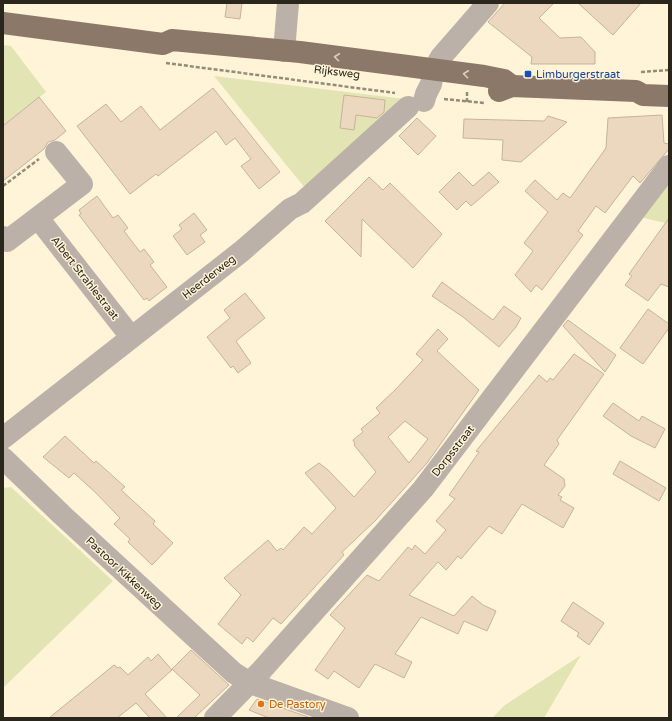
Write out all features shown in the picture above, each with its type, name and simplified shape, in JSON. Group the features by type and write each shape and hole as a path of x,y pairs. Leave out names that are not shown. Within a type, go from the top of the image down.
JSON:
{"main road":[{"name":"Rijksweg","path":"3,24 164,54 171,51 420,92 484,76 504,80 512,86 636,91 643,95 669,96"},
{"name":"Rijksweg","path":"164,54 172,40 284,51 420,92"},
{"name":"Rijksweg","path":"636,91 644,86 669,84"}],"street":[{"path":"284,51 288,3"},
{"path":"420,92 441,57 488,3"},
{"name":"Heerderweg","path":"3,438 242,251 290,209 302,203 420,92"},
{"path":"3,237 7,241 82,184 48,155"},
{"name":"Dorpsstraat","path":"215,718 250,683 423,489 669,166"},
{"name":"Albert Strahlestraat","path":"38,218 131,337"},
{"name":"Pastoor Kikkenweg","path":"3,458 62,515 234,673 250,683 348,718"}],"path":[{"path":"164,54 420,92"},
{"path":"466,102 467,93"},
{"path":"3,186 48,155"}],"green space":[{"path":"3,45 11,46 46,92 3,126"},
{"path":"214,76 405,99 305,188"},
{"path":"669,178 669,224 640,217"},
{"path":"11,487 113,581 3,688 3,488"},
{"path":"581,655 544,718 492,718 505,705"}],"building":[{"path":"227,3 242,3 240,19 225,17"},
{"path":"505,3 554,3 539,18 560,38 581,37 595,52 595,64 531,64 532,57 488,22"},
{"path":"578,3 641,3 613,35"},
{"path":"213,88 280,172 259,189 241,166 251,159 235,138 226,145 216,131 158,176 156,174 130,194 77,126 106,104 121,122 141,106 160,130"},
{"path":"344,95 385,100 384,112 377,118 356,115 354,130 340,128"},
{"path":"39,97 66,131 55,140 48,142 44,149 3,181 3,126"},
{"path":"662,115 664,143 669,144 669,149 640,183 633,176 605,213 596,206 578,231 583,235 542,290 536,285 531,292 515,275 533,251 524,243 548,212 525,191 535,180 557,200 563,193 570,198 606,148 608,118"},
{"path":"548,116 567,122 521,162 502,160 503,140 463,138 464,119 544,121"},
{"path":"417,118 436,136 418,155 399,136"},
{"path":"459,172 473,186 489,172 499,182 471,206 466,201 457,210 439,192"},
{"path":"369,177 383,190 390,183 442,234 413,268 362,219 361,257 325,221"},
{"path":"97,196 113,218 118,215 128,228 124,231 140,252 144,249 154,262 150,265 167,287 149,301 147,298 144,300 79,215 81,214 79,210"},
{"path":"194,213 207,230 200,235 205,242 187,255 173,236 182,229 179,225"},
{"path":"669,218 669,287 661,284 648,301 625,285 632,276 629,274"},
{"path":"442,282 493,320 504,306 521,318 516,327 499,347 463,317 432,296"},
{"path":"245,293 265,318 236,341 251,363 238,373 233,366 231,368 207,337 230,318 224,310"},
{"path":"648,309 669,324 669,328 643,364 620,348"},
{"path":"568,320 616,355 605,372 563,326"},
{"path":"438,329 448,339 437,351 479,390 427,463 375,521 342,552 344,555 281,624 273,618 253,642 247,637 242,644 218,624 241,595 224,578 268,540 277,551 281,548 283,550 304,527 312,534 336,508 305,473 319,463 328,470 354,497 376,472 354,445 353,440 363,432 361,429 380,413 376,408 423,360 416,354","holes":["405,421 428,439 409,463 388,437"]},
{"path":"574,354 604,374 557,440 559,444 544,465 564,479 565,486 558,495 562,497 560,500 574,508 563,528 522,504 502,534 489,526 461,559 458,556 446,570 438,562 409,595 454,616 472,596 483,605 496,611 487,631 464,621 458,634 421,617 395,654 412,662 404,678 375,664 359,688 334,671 328,679 315,670 345,628 330,615 367,575 379,581 408,547 412,550 415,545 425,554 446,530 436,521 455,499 449,495 479,452 476,451 539,375 547,382 550,378 553,380"},
{"path":"613,403 639,421 642,416 665,429 655,448 631,436 603,416"},
{"path":"65,436 94,463 96,461 125,487 121,490 155,521 153,524 173,543 152,565 128,542 130,539 114,524 120,518 96,493 74,473 69,478 43,457"},
{"path":"620,461 666,488 659,501 613,474"},
{"path":"573,602 604,623 589,645 577,636 579,633 561,621"},
{"path":"191,650 229,685 194,718 176,718 200,695 172,669"},
{"path":"158,654 172,670 145,694 167,718 150,718 136,703 117,718 49,718 114,665 118,668 120,667 128,675 148,657 151,661"},
{"path":"257,699 311,718 269,718 249,710"}],"place":[{"name":"Limburgerstraat","path":"528,74"},
{"name":"De Pastory","path":"261,704"}]}
